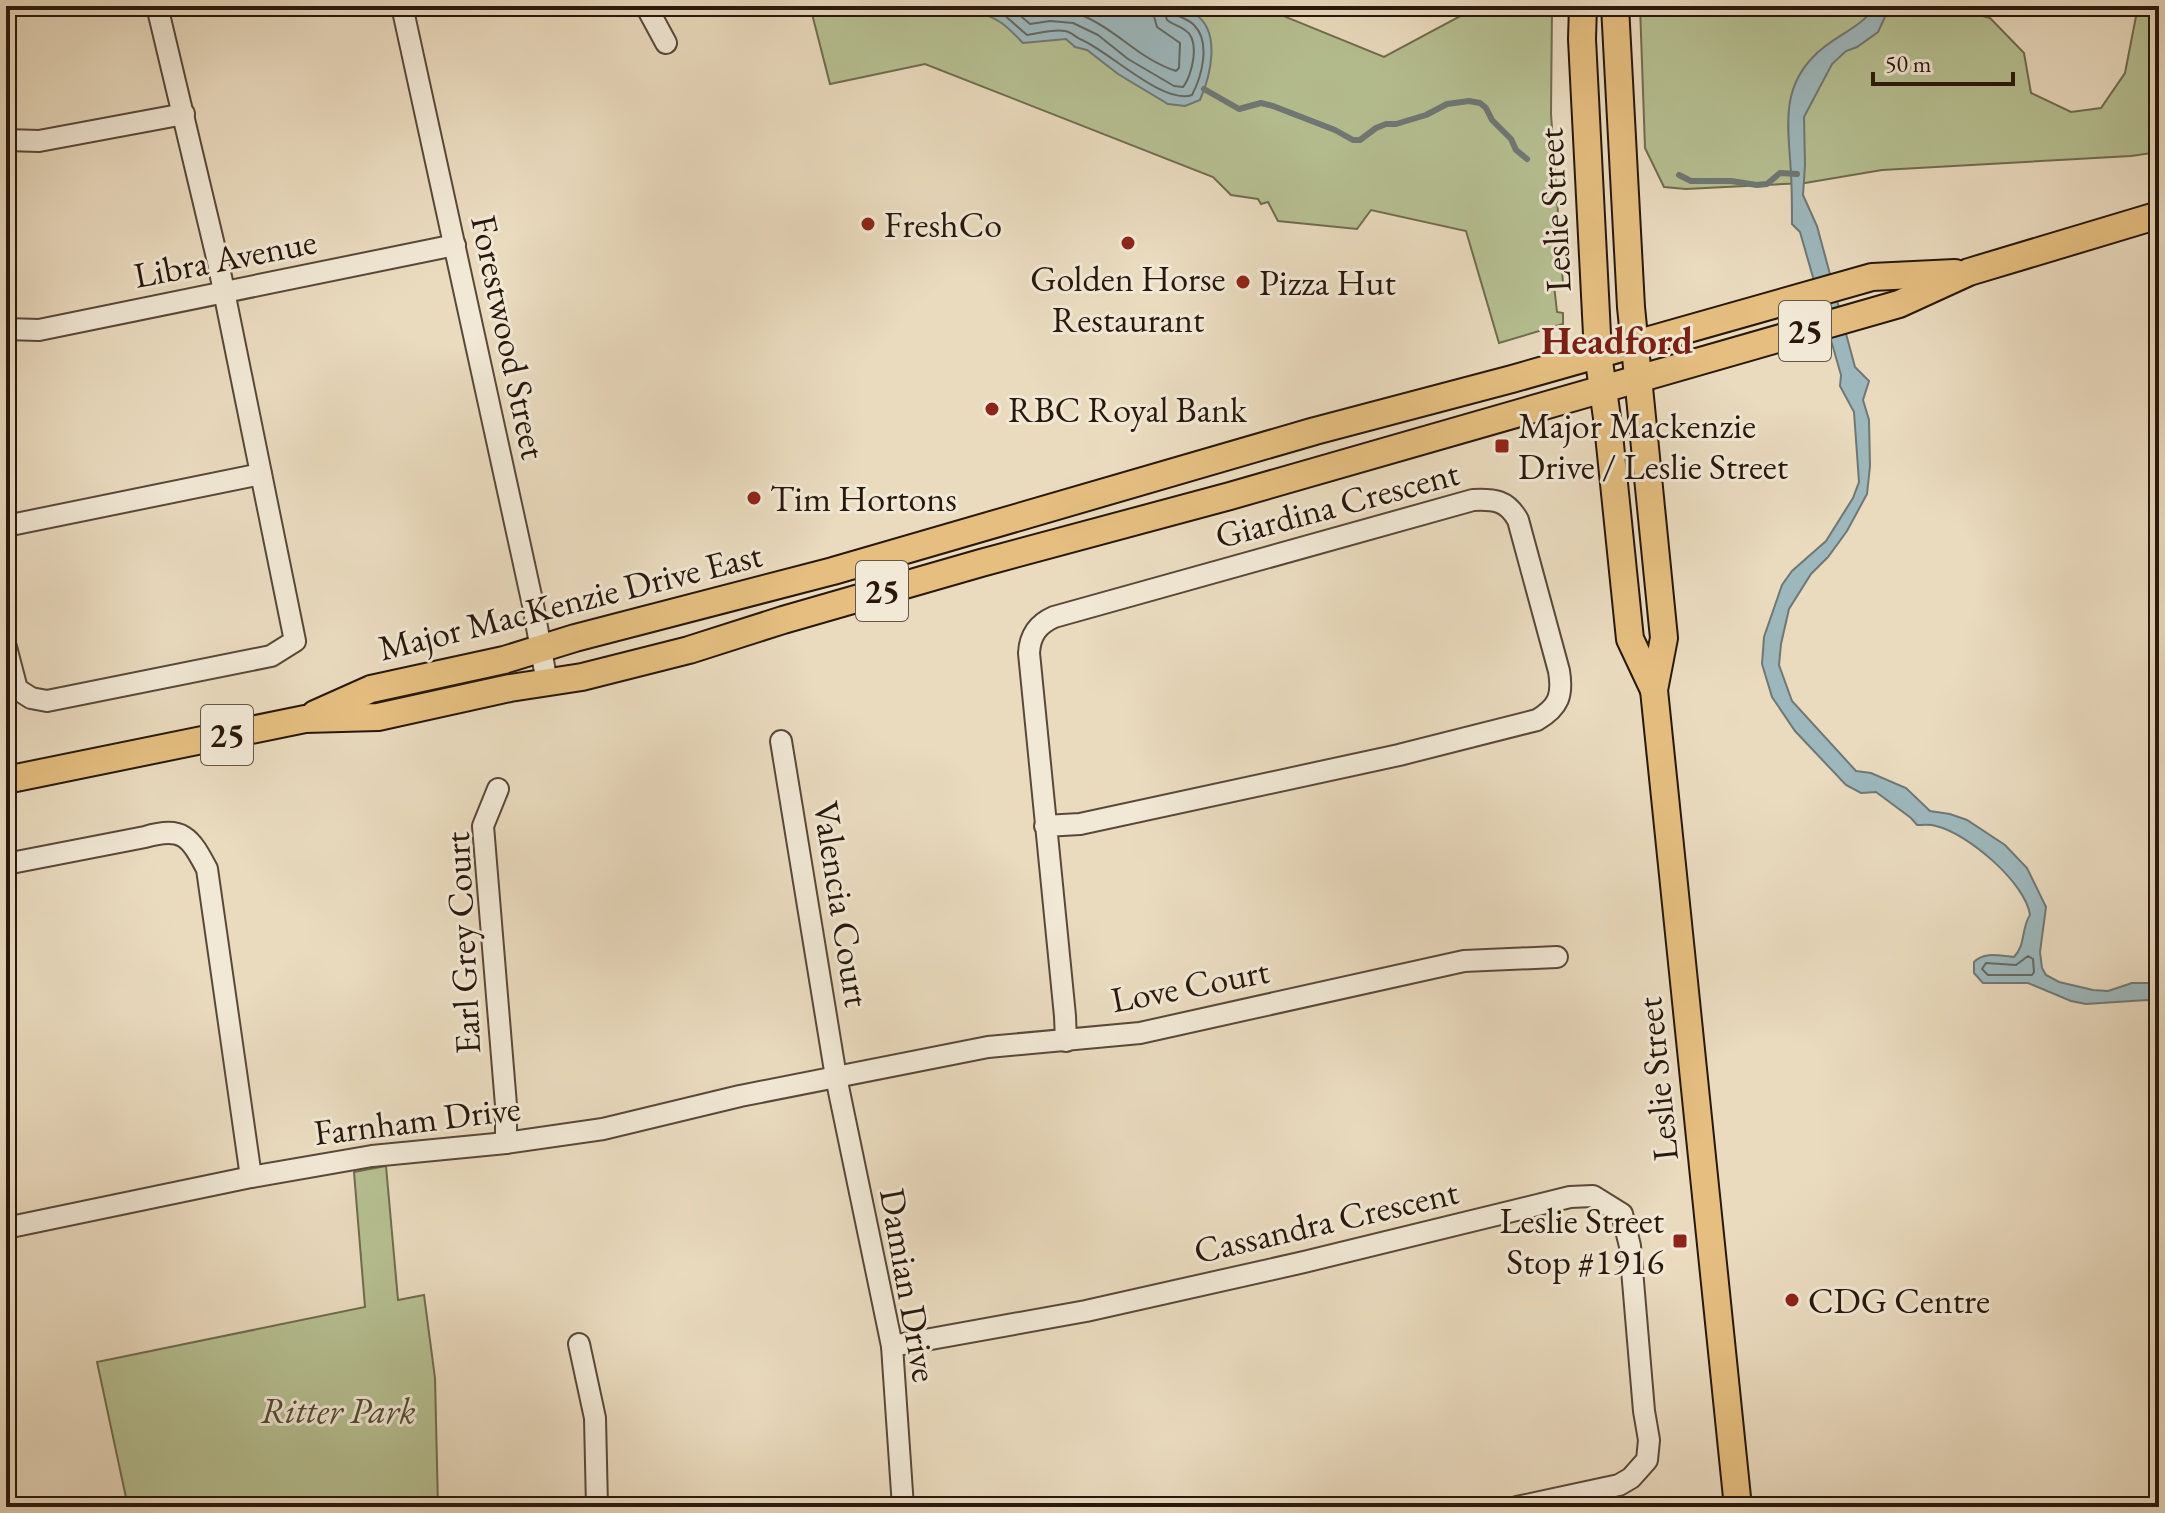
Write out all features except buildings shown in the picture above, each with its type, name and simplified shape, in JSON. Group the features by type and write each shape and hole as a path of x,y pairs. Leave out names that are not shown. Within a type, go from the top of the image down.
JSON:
{"main road":[{"name":"Leslie Street","path":"1583,6 1582,39 1598,354 1630,639 1654,690"},
{"name":"Leslie Street","path":"1615,6 1630,291 1664,638 1654,690 1738,1507"},
{"name":"Major MacKenzie Drive East","path":"6,780 305,719 378,717 689,650 783,620 1899,304 1969,272 2159,215"},
{"name":"Major MacKenzie Drive East","path":"305,719 371,689 504,660 833,571 1067,502 1872,277 1969,272"},
{"path":"1067,502 1076,537"}],"street":[{"path":"6,647 17,689 23,695 47,701 271,656 295,641 224,292 157,6"},
{"name":"Forestwood Street","path":"402,6 547,683"},
{"path":"646,6 666,43"},
{"path":"6,140 39,141 184,114"},
{"name":"Libra Avenue","path":"6,329 39,330 455,245"},
{"path":"6,526 261,474"},
{"name":"Giardina Crescent","path":"1045,826 1080,824 1399,755 1537,720 1552,712 1560,701 1562,687 1559,671 1518,520 1511,508 1502,502 1473,500 1043,621 1030,641 1029,653 1045,826 1066,1041"},
{"name":"Valencia Court","path":"781,741 836,1077"},
{"name":"Earl Grey Court","path":"498,789 483,826 506,1105 506,1143"},
{"path":"6,864 166,831 185,836 198,851 207,869 251,1177"},
{"name":"Love Court","path":"836,1077 988,1047 1140,1033 1464,961 1557,957"},
{"name":"Farnham Drive","path":"6,1228 251,1177 372,1156 506,1143 603,1129 836,1077"},
{"name":"Damian Drive","path":"836,1077 892,1346 903,1507"},
{"name":"Cassandra Crescent","path":"892,1346 1086,1311 1570,1197 1593,1196 1622,1214 1630,1246 1649,1440 1647,1460 1631,1478 1619,1485 1517,1507"},
{"path":"579,1344 595,1418 597,1507"}],"green space":[{"path":"810,6 1259,6 1384,57 1479,6 1552,6 1551,114 1563,284 1554,285 1557,312 1563,313 1563,324 1499,343 1466,231 1371,210 1357,229 1278,221 1268,202 1261,204 1258,199 1231,195 1213,177 925,64 830,84"},
{"path":"1640,6 1946,6 1990,18 2024,53 2031,93 2071,112 2101,108 2125,73 2138,6 2159,6 2159,152 1882,170 1805,183 1686,189 1664,187 1645,148"},
{"name":"Ritter Park","path":"386,1166 398,1300 424,1295 435,1378 438,1507 128,1507 97,1362 365,1307 354,1172"}],"water":[{"path":"872,6 1170,6 1192,13 1203,22 1211,43 1210,67 1200,100 1185,106 1168,104 1066,39 1023,43 1000,22 968,11 940,8 895,12"},
{"path":"1876,6 1890,6 1878,32 1846,51 1832,64 1804,117 1803,195 1817,226 1855,367 1869,381 1863,400 1869,420 1867,494 1847,531 1811,574 1789,609 1779,665 1792,701 1856,771 1871,773 1906,788 1930,811 1967,820 2005,845 2027,868 2046,907 2040,952 2046,975 2059,982 2093,990 2108,991 2132,983 2159,983 2159,1001 2086,1004 2028,983 1983,983 1974,973 1974,962 1988,955 2014,957 2020,947 2030,915 2018,889 1993,861 1963,838 1936,826 1917,825 1876,792 1861,793 1846,785 1795,731 1772,697 1762,664 1764,637 1782,585 1792,571 1826,541 1853,498 1859,482 1854,412 1840,386 1841,375 1800,232 1792,224 1788,127 1791,97 1795,83 1814,56 1862,21"}],"waterway":[{"path":"1204,89 1239,109 1261,103 1273,106 1353,140 1360,140 1386,124 1426,115 1447,104 1480,103 1511,139 1516,150 1527,159"},
{"path":"1679,175 1691,181 1731,181 1757,185 1767,184 1780,173 1797,174"}],"place":[{"name":"FreshCo","path":"868,224"},
{"name":"Golden Horse Restaurant","path":"1128,243"},
{"name":"Pizza Hut","path":"1243,282"},
{"name":"RBC Royal Bank","path":"992,409"},
{"name":"Major Mackenzie Drive / Leslie Street","path":"1502,446"},
{"name":"Tim Hortons","path":"754,498"},
{"name":"Leslie Street Stop #1916","path":"1680,1241"},
{"name":"CDG Centre","path":"1792,1300"}],"district":[{"name":"Headford","path":"1617,340"}]}
